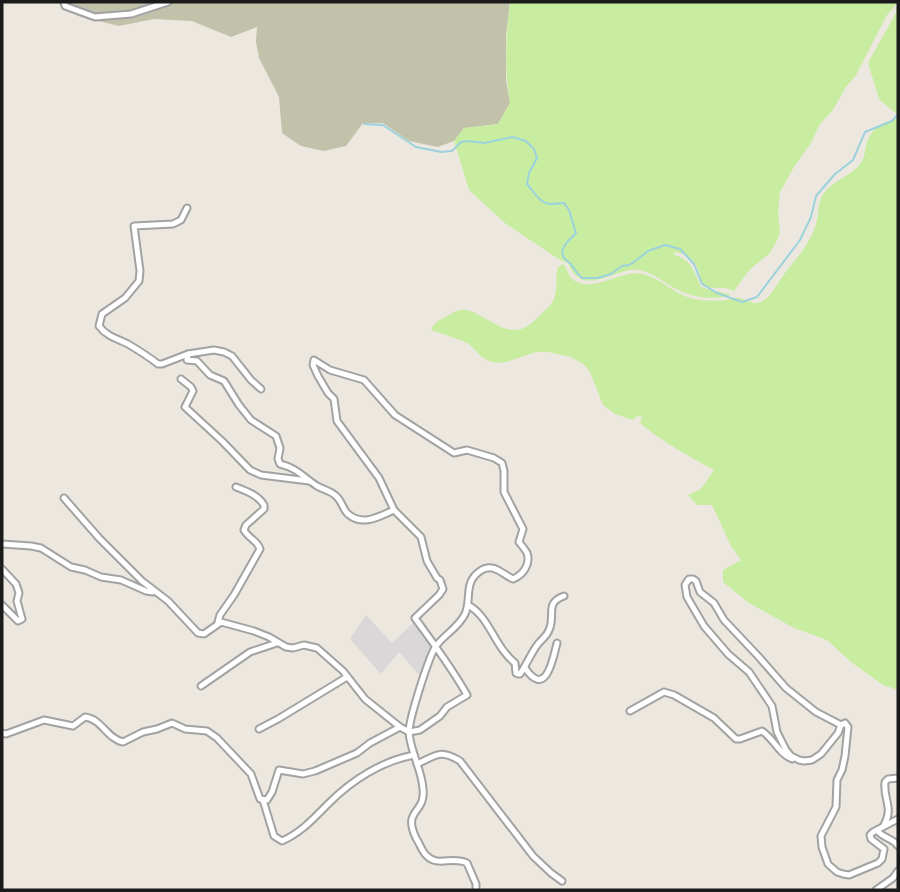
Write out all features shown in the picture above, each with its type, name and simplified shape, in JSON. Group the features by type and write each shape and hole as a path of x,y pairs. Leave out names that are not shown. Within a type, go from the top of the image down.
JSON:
{"street":[{"path":"64,2 65,6 95,17 131,14 168,2"},
{"path":"187,208 181,220 173,224 134,226 139,281 125,298 102,314 99,326 112,337 162,364 188,354 214,350 224,352 232,356 261,389"},
{"path":"188,354 187,359 197,361 210,375 224,381 251,420 276,436 280,448 280,464 292,467 334,494 347,514 359,520 376,519 394,510"},
{"path":"218,622 242,627 290,648 304,645 317,648 332,660 365,699 400,727 409,732 420,730 440,716 447,707 467,695 459,680 435,647 415,618 443,589 427,561 421,537 394,510 379,478 337,421 334,399 318,376 313,365 314,360 330,370 364,380 395,415 454,453 467,450 502,463 504,492 523,529 519,542 528,557 526,569 513,579 496,568 488,567 472,580 464,617 435,647 413,708 409,732 424,789 423,800 411,819 411,826 424,852 432,860 439,862 455,859 467,863 476,890"},
{"path":"181,379 193,391 186,407 250,470 261,475 312,482"},
{"path":"64,498 99,538 200,634 206,633 218,622 219,615 234,595 260,549 244,530 264,509 264,505 257,496 236,486"},
{"path":"2,544 41,548 71,567 156,592"},
{"path":"2,569 16,584 22,619 15,619 2,605"},
{"path":"799,760 791,756 782,742 777,732 772,706 749,672 728,654 704,626 687,597 685,585 689,579 696,581 700,592 714,603 723,620 786,688 816,712 841,725 845,723 849,730 842,770 837,780 836,807 821,836 828,864 837,872 849,875 878,863 882,859 884,849 871,839 870,835 898,819"},
{"path":"468,605 483,616 501,650 515,663 516,673 520,674 549,632 552,605 564,596"},
{"path":"201,686 250,652 277,643"},
{"path":"525,668 530,676 541,679 545,677 550,670 557,643"},
{"path":"259,729 347,677"},
{"path":"630,711 664,692 714,718 736,739 762,731 779,752 789,759 804,761 812,760 821,754 841,725"},
{"path":"2,733 6,734 44,720 72,726 85,717 91,718 115,740 123,742 172,723 185,729 207,731 251,774 260,799 263,800 274,836 282,841 305,828 330,801 354,781 385,764 414,755"},
{"path":"263,800 267,800 272,792 279,770 303,774 315,771 356,753 400,727"},
{"path":"417,764 444,753 460,761 533,856 562,880"},
{"path":"898,778 885,782 889,814 880,829 880,834 892,839 898,846"},
{"path":"876,890 898,872"}],"shaded area":[{"path":"56,2 510,2 506,36 506,80 510,103 498,124 464,128 454,141 438,147 409,141 383,123 363,123 346,146 324,151 301,146 282,133 279,97 259,58 257,27 231,37 192,21 154,19 119,26 78,16"},
{"path":"366,615 392,643 414,622 431,645 421,677 399,652 381,674 350,639"}],"green space":[{"path":"510,2 898,2 887,15 856,75 833,110 820,124 780,192 780,231 769,254 750,269 734,291 704,285 693,261 674,252 692,267 701,287 731,295 715,298 683,292 639,270 629,270 590,281 581,279 574,274 568,263 506,224 469,190 454,141 464,128 498,124 510,103 506,52"},
{"path":"898,9 898,115 879,99 868,63"},
{"path":"896,119 898,690 883,685 851,662 827,640 794,628 749,603 723,582 723,570 741,560 731,546 712,505 697,505 688,495 701,489 714,470 649,430 640,423 642,417 637,416 633,420 615,414 603,405 590,372 583,364 571,357 548,352 536,352 497,363 482,357 463,341 431,330 440,320 456,311 464,310 474,312 509,330 524,328 553,301 558,267 563,264 573,280 583,284 600,283 635,273 655,279 678,293 699,300 737,298 755,303 762,301 771,293 812,235 822,196 858,166 873,131 885,122"}],"waterway":[{"path":"364,124 383,125 416,147 441,152 452,151 461,142 468,141 484,143 512,137 526,141 534,149 537,158 527,184 544,202 564,203 569,210 576,233 562,252 582,278 611,274 648,251 665,245 680,249 694,264 702,284 742,302 757,297 800,240 811,217 816,196 835,174 853,160 865,132 892,121 898,114"}]}
